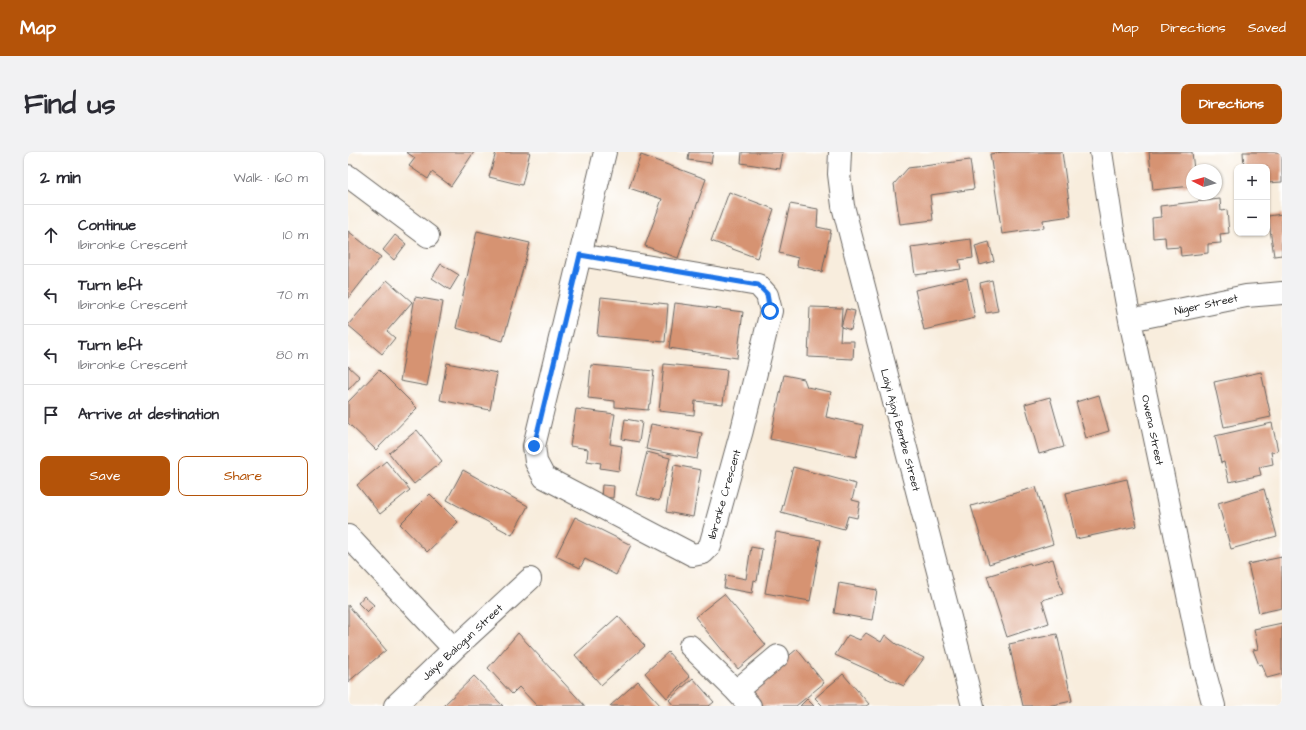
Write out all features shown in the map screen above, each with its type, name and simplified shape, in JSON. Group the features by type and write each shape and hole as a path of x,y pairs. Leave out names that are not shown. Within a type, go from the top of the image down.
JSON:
{"street":[{"name":"Ibironke Crescent","path":"580,255 758,285 767,294 770,311 742,430 710,546 703,553 693,555 544,477 536,462 534,446 580,255 605,152"},
{"name":"Laiyi Ajayi Bembe Street","path":"840,152 842,206 973,706"},
{"name":"Owena Street","path":"1101,152 1114,236 1130,320 1203,666 1214,706"},
{"path":"348,176 428,236"},
{"name":"Niger Street","path":"1130,320 1246,296 1282,293"},
{"path":"348,536 454,649"},
{"name":"Jaiye Balogun Street","path":"395,706 530,579"},
{"path":"690,646 743,698 778,656"}],"building":[{"path":"406,152 474,152 451,186 432,172 428,179 409,166 415,158"},
{"path":"496,152 530,152 522,185 489,177"},
{"path":"689,152 713,152 711,163 688,160"},
{"path":"742,152 783,152 780,169 741,163"},
{"path":"1002,152 1062,152 1071,216 1043,220 1044,228 1002,234 990,154"},
{"path":"1149,152 1192,152 1193,164 1186,164 1186,187 1153,190"},
{"path":"1243,152 1282,152 1282,182 1270,183 1270,164 1244,164"},
{"path":"641,155 706,179 678,258 645,246 662,199 629,188"},
{"path":"970,160 974,189 930,195 933,220 900,224 894,184 908,168"},
{"path":"729,192 774,209 757,258 711,241"},
{"path":"1220,200 1221,211 1227,210 1229,233 1220,234 1221,243 1208,244 1208,253 1181,256 1180,247 1166,248 1165,237 1153,238 1152,218 1161,217 1160,206"},
{"path":"790,204 818,209 817,227 831,230 822,272 797,266 798,258 779,253"},
{"path":"1282,214 1282,255 1274,256 1270,229 1270,216"},
{"path":"348,231 381,257 348,299"},
{"path":"477,231 530,243 503,341 456,328"},
{"path":"395,235 406,244 394,260 383,250"},
{"path":"971,239 973,258 959,260 961,269 915,275 911,247"},
{"path":"989,242 994,261 980,265 975,246"},
{"path":"441,264 459,275 450,290 432,278"},
{"path":"967,278 975,318 924,330 915,290"},
{"path":"387,280 412,302 387,331 395,338 382,354 348,325"},
{"path":"992,280 998,311 986,313 980,283"},
{"path":"415,297 443,302 427,386 400,381"},
{"path":"601,297 668,304 665,342 597,336"},
{"path":"675,303 743,312 737,358 669,348"},
{"path":"810,307 842,308 840,341 854,341 853,359 808,357"},
{"path":"846,309 855,311 851,330 841,327"},
{"path":"447,363 497,373 490,410 440,400"},
{"path":"664,364 727,370 723,404 695,401 694,415 659,411"},
{"path":"591,365 654,371 648,410 615,407 615,401 588,398"},
{"path":"348,366 360,377 348,390"},
{"path":"379,370 417,408 376,450 348,423 348,402"},
{"path":"1261,372 1271,417 1224,427 1214,382"},
{"path":"784,375 804,379 807,387 831,392 826,417 863,425 856,457 770,439"},
{"path":"1099,395 1109,431 1086,438 1076,402"},
{"path":"1050,397 1064,447 1039,454 1025,404"},
{"path":"576,409 615,414 610,444 622,446 619,471 600,468 601,463 587,461 588,449 570,446"},
{"path":"625,419 642,422 639,442 622,439"},
{"path":"1272,423 1278,451 1271,452 1273,464 1259,467 1261,475 1229,482 1224,462 1221,463 1215,436"},
{"path":"651,424 702,433 697,459 646,449"},
{"path":"417,430 442,461 414,484 389,453"},
{"path":"647,452 670,458 659,501 636,495"},
{"path":"386,461 410,490 380,514 357,485"},
{"path":"674,465 701,470 693,517 666,512"},
{"path":"793,467 856,484 852,500 860,502 857,518 848,516 844,529 781,512"},
{"path":"463,470 528,506 512,535 447,500"},
{"path":"1127,479 1137,526 1076,539 1066,493"},
{"path":"602,485 614,486 613,498 601,497"},
{"path":"1036,487 1053,544 989,564 971,506"},
{"path":"1264,489 1277,536 1231,549 1218,503"},
{"path":"430,494 458,522 427,552 400,524"},
{"path":"575,517 631,545 616,575 585,559 580,568 556,556"},
{"path":"776,532 821,540 810,601 765,593"},
{"path":"751,547 762,549 757,581 754,580 752,593 724,588 726,575 746,579"},
{"path":"1282,557 1282,608 1259,613 1248,564"},
{"path":"1053,559 1063,594 1042,600 1049,623 1007,637 987,576 1030,563 1031,565"},
{"path":"839,583 877,590 872,620 834,613"},
{"path":"724,594 766,645 738,669 695,617"},
{"path":"364,596 374,605 367,612 358,603"},
{"path":"348,605 386,650 348,682"},
{"path":"618,616 645,646 601,685 575,655"},
{"path":"1282,623 1282,674 1267,678 1262,664 1259,665 1253,650 1258,649 1254,629"},
{"path":"518,633 585,706 537,706 519,687 512,694 488,668"},
{"path":"866,633 881,642 885,635 896,644 924,658 904,686 835,655 848,635 860,640"},
{"path":"1057,634 1072,701 1048,706 1023,706 1009,644"},
{"path":"797,649 824,683 796,706 759,706 747,691"},
{"path":"668,652 690,677 667,698 645,673"},
{"path":"843,674 869,704 866,706 823,706 815,698"},
{"path":"474,676 503,706 443,706"},
{"path":"693,678 714,702 709,706 674,706 669,700"},
{"path":"638,681 661,706 610,706"},
{"path":"807,699 814,706 800,706"}],"route":[{"path":"534,446 580,255 758,285 767,294 770,311"}]}
